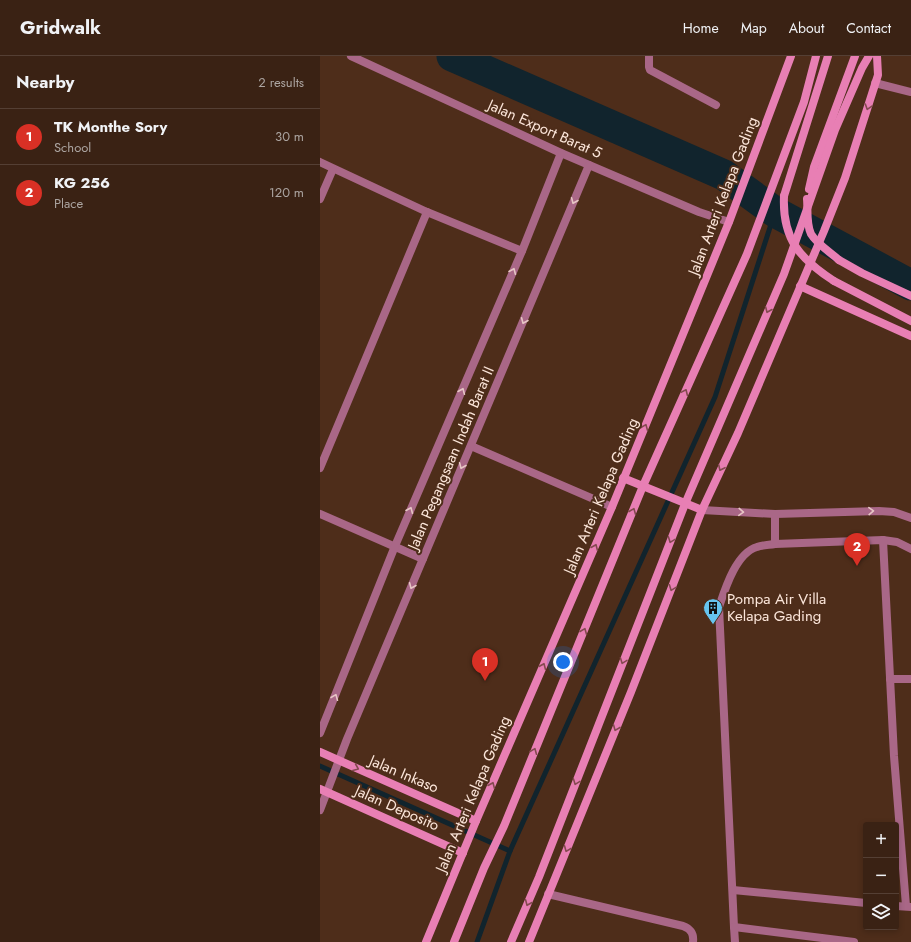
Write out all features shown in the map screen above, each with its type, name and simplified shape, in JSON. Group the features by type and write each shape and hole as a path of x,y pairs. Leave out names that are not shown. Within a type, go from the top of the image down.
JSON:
{"street":[{"name":"Jalan Export Barat 5","path":"351,56 589,165 699,212 729,222"},
{"path":"648,56 650,70 716,105"},
{"name":"Jalan Arteri Kelapa Gading","path":"426,942 475,824 612,507 729,222 791,56"},
{"path":"454,942 500,835 643,486 747,254 804,102 816,56"},
{"path":"828,56 784,196 786,226 794,245 820,272 834,281 911,321"},
{"path":"855,56 814,167 807,199 809,225 811,233 816,240 839,260 862,273 911,296"},
{"path":"512,942 542,870 683,503 784,274 835,130 862,68 870,56"},
{"path":"529,942 631,692 702,510 738,433 845,178 878,74 878,56"},
{"path":"875,84 911,92"},
{"name":"Jalan Pegangsaan Indah Barat II","path":"320,734 562,153"},
{"path":"320,162 426,212 522,251"},
{"name":"Jalan Pegangsaan Indah Barat II","path":"320,810 323,791 330,782 422,558 471,446 589,165"},
{"path":"320,199 333,168"},
{"path":"320,468 426,212"},
{"path":"802,282 911,336"},
{"path":"471,446 612,507"},
{"path":"623,478 702,510 775,514 879,511 894,512 911,518"},
{"path":"320,514 422,558"},
{"path":"775,514 775,544"},
{"path":"882,540 890,679 908,907"},
{"path":"735,942 719,607 727,583 743,555 756,547 775,544 882,540 897,542 911,549"},
{"path":"890,679 911,679"},
{"name":"Jalan Inkaso","path":"320,752 338,763 475,824"},
{"name":"Jalan Deposito","path":"323,791 463,853"},
{"path":"733,890 863,903"},
{"path":"548,894 683,926 689,929 692,933 693,942"},
{"path":"734,927 854,942"}],"waterway":[{"path":"452,56 724,175 775,212 911,285"},
{"path":"477,942 510,851 715,397 775,212"},
{"path":"320,766 510,851"}],"place":[{"name":"KG 256","path":"857,566"},
{"name":"Pompa Air Villa Kelapa Gading","path":"713,625"},
{"name":"TK Monthe Sory","path":"485,681"}]}
